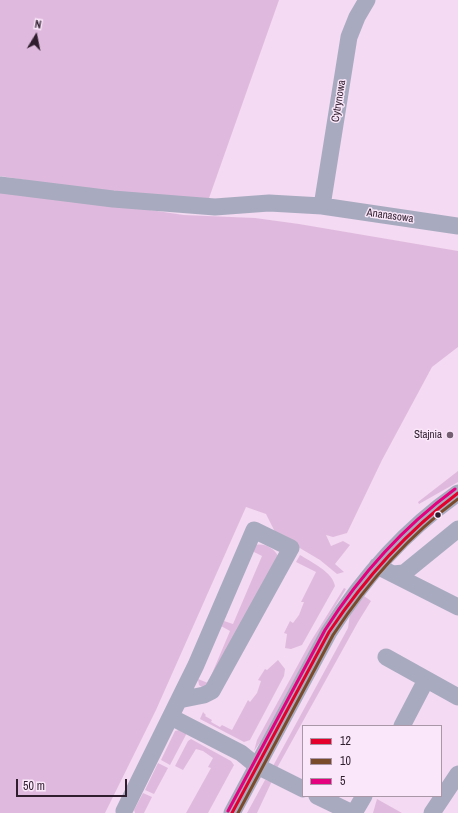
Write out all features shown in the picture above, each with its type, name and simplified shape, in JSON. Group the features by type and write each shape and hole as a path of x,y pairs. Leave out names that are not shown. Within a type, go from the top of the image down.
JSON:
{"street":[{"name":"Cytrynowa","path":"322,206 349,37 357,17 367,0"},
{"name":"Ananasowa","path":"0,184 113,199 215,208 270,203 322,206 458,226"},
{"path":"232,813 329,632 344,608 377,566 425,518 458,493"},
{"path":"393,574 404,573 458,529"},
{"path":"124,811 196,666 254,530 291,548 212,691 204,695 180,700"},
{"path":"377,566 458,607"},
{"path":"386,657 458,697"},
{"path":"403,725 426,680"},
{"path":"171,717 241,754 257,766 302,788"},
{"path":"432,813 458,774"},
{"path":"319,797 353,813 363,797"}],"shaded area":[{"path":"0,0 279,0 208,201 108,193 0,176"},
{"path":"0,188 184,215 255,218 299,224 458,251 458,347 432,367 382,460 347,533 333,537 326,535 331,546 343,541 350,545 335,564 344,572 337,574 320,560 276,534 266,514 246,507 156,710 105,813 0,813"},
{"path":"458,471 458,482 419,504 418,502"},
{"path":"256,545 268,547 278,556 211,686 203,688 199,685 198,679 208,683 230,631 221,626 224,621 233,624 262,556 254,552 253,550"},
{"path":"300,555 326,572 330,576 335,586 302,645 291,649 285,648 287,634 284,633 290,621 293,623 299,615 304,602 301,602 316,572 296,562"},
{"path":"344,588 346,589 323,626 261,741 254,751 257,740 311,641"},
{"path":"364,596 371,601 277,768 273,766 348,628 350,614"},
{"path":"278,660 285,669 284,676 250,740 244,742 200,719 203,712 206,715 205,716 212,720 211,722 220,727 222,725 232,730 248,700 250,702 257,693 261,681 258,680 265,669 267,670"},
{"path":"175,731 188,731 170,765 161,760"},
{"path":"191,739 231,761 234,765 208,813 186,813 211,768 208,767 213,758 203,751 196,749 183,770 175,766 188,741"},
{"path":"158,763 168,768 154,794 145,790"},
{"path":"265,780 272,781 257,813 247,813"},
{"path":"143,793 152,797 144,813 135,813 134,810"},
{"path":"377,799 402,813 373,813"}],"transit line":[{"name":"5","path":"228,811 325,630 338,610 383,554 400,536 455,489"},
{"name":"12","path":"232,813 329,632 343,612 372,575 404,540 458,493"},
{"name":"10","path":"238,813 333,635 346,615 374,579 405,545 458,499"}],"place":[{"name":"Stajnia","path":"450,435"}]}
